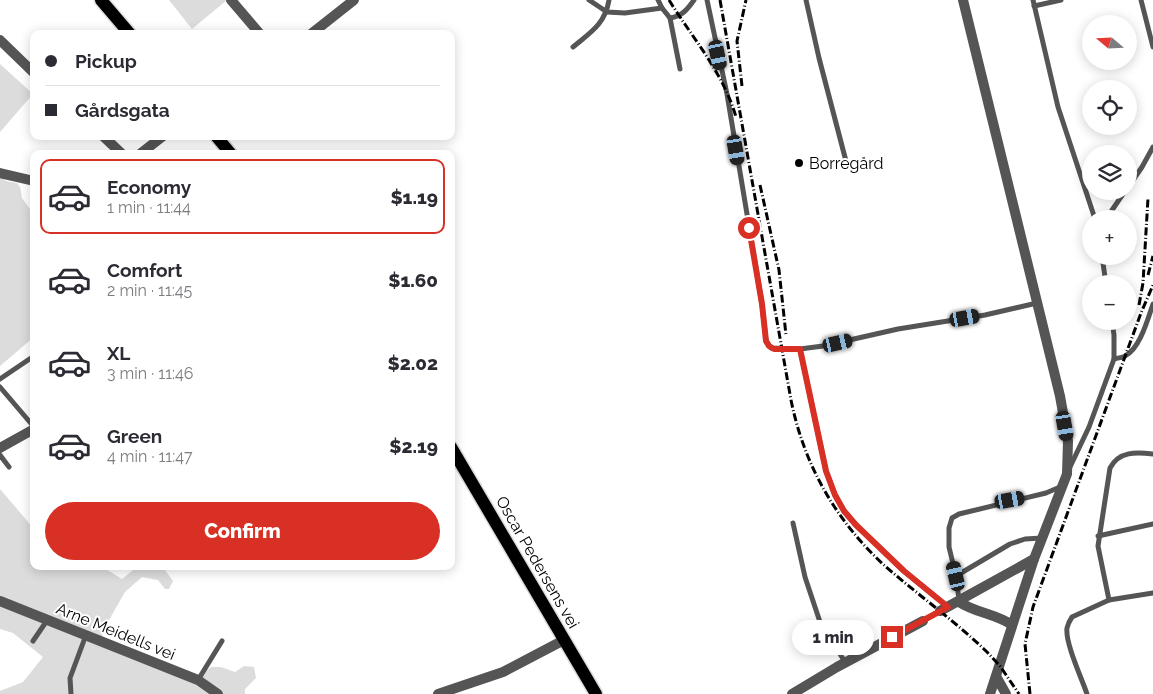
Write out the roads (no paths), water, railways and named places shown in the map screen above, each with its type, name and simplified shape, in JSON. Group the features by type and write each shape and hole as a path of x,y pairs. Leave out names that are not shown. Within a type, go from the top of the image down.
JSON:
{"main road":[{"path":"101,0 127,30"},
{"path":"219,140 228,150"},
{"name":"Oscar Pedersens vei","path":"455,454 596,694"}],"street":[{"path":"320,30 354,0"},
{"path":"963,0 1037,303 1068,441 1067,474 1034,559 997,678 990,694"},
{"path":"233,1 257,30"},
{"path":"0,40 30,69"},
{"path":"107,140 118,150"},
{"path":"145,150 158,140"},
{"path":"0,173 30,180"},
{"path":"0,448 30,430"},
{"path":"944,609 1034,559"},
{"name":"Arne Meidells vei","path":"0,601 198,680 218,694"},
{"path":"959,602 969,608 1004,620 1012,625"},
{"path":"792,694 922,621"},
{"path":"438,694 503,672 564,640"},
{"path":"997,678 1006,694"}],"lane":[{"path":"589,0 607,12 639,12 662,8"},
{"path":"573,47 597,27 607,12 609,0"},
{"path":"658,0 670,18 680,69"},
{"path":"670,18 684,13 694,0"},
{"path":"707,0 729,103 762,304 766,341 769,346 774,349 800,349 823,346 898,329 985,315 1037,303"},
{"path":"806,0 819,58 848,165"},
{"path":"1061,0 1033,3 1058,107 1092,210"},
{"path":"1141,0 1153,46"},
{"path":"1137,174 1153,146"},
{"path":"1114,359 1126,356 1134,349 1153,304"},
{"path":"1067,474 1089,428 1114,359 1113,330"},
{"path":"800,349 826,471 835,495 844,511 856,525 944,609 922,621"},
{"path":"0,379 30,359"},
{"path":"0,387 30,423"},
{"path":"1109,600 1098,546 1098,536 1110,468 1119,456 1153,454"},
{"path":"0,455 9,467"},
{"path":"959,602 956,576 949,547 949,528 952,518 958,514 1010,500 1046,493 1063,486"},
{"path":"793,523 805,577 820,622 846,662"},
{"path":"1098,536 1153,524"},
{"path":"956,576 1010,544 1024,538 1042,538"},
{"path":"1087,694 1067,638 1067,629 1072,617 1109,600 1153,593"},
{"path":"33,641 48,619"},
{"path":"70,694 70,678 86,635"},
{"path":"198,680 222,641"},
{"path":"997,678 998,694"}],"railway":[{"path":"669,0 707,56 723,85 736,117"},
{"path":"720,0 791,400 804,447 824,491 851,530 867,549 987,652 1000,666 1019,694"},
{"path":"742,86 737,41 746,0"},
{"path":"760,185 779,270 786,335"},
{"path":"1139,305 1143,283 1148,198"},
{"path":"1148,275 1153,256"},
{"path":"1030,694 1025,644 1033,607 1153,285"}],"place":[{"name":"Borregård","path":"799,163"}]}
